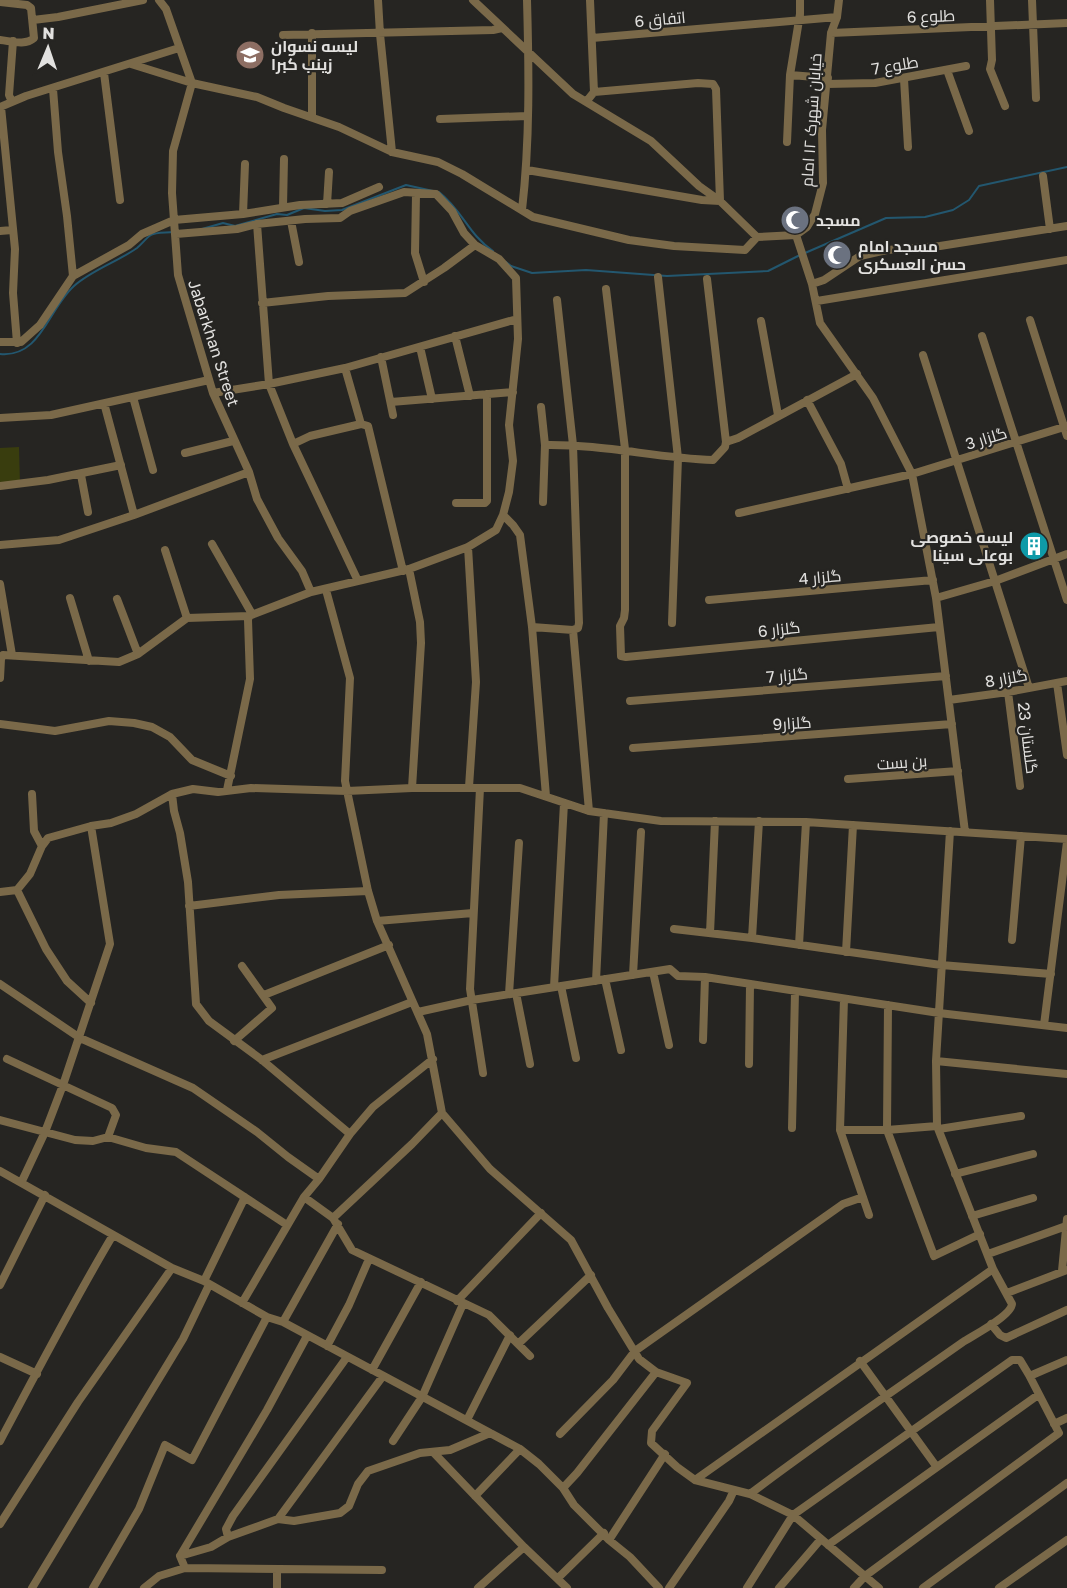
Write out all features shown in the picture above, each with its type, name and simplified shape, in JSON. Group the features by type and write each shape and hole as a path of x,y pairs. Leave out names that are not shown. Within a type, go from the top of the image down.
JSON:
{"street":[{"path":"33,20 143,0"},
{"path":"161,0 192,83"},
{"path":"378,0 392,152"},
{"path":"473,0 573,94 651,141 699,186 720,201 756,237 796,235 817,302 820,323 873,398 912,474 936,598 964,832"},
{"path":"522,210 527,170 526,0"},
{"path":"586,102 594,92 590,0"},
{"path":"787,142 790,75 800,0"},
{"name":"خیابان شهرک ۱۲ امام","path":"796,235 807,227 815,213 823,183 822,130 831,33 837,17 839,0"},
{"path":"990,0 992,60 990,69 1005,106"},
{"path":"1032,0 1036,98"},
{"path":"0,2 27,4 31,8 34,38 30,41 0,40"},
{"name":"اتفاق 6","path":"592,38 837,17"},
{"name":"طلوع 6","path":"831,33 1067,23"},
{"path":"283,35 380,34 502,28"},
{"path":"312,33 312,117"},
{"path":"12,102 9,95 13,41"},
{"path":"17,343 13,293 15,249 0,107 179,48"},
{"path":"131,64 192,83 257,97 339,127 392,152 438,162 533,217 629,240 674,246 746,250 756,237"},
{"name":"طلوع 7","path":"790,75 828,81 875,84 966,66"},
{"path":"947,70 969,131"},
{"path":"104,73 120,200"},
{"path":"904,79 908,147"},
{"name":"Jabarkhan Street","path":"192,83 173,151 178,275 213,393 249,472 257,499 302,572 311,592"},
{"path":"594,92 698,83 713,84 716,89 720,201"},
{"path":"53,89 73,276"},
{"path":"440,119 527,116"},
{"path":"283,207 284,159"},
{"path":"243,214 244,164"},
{"path":"527,170 702,200 720,201"},
{"path":"327,204 329,172"},
{"path":"1043,176 1050,229"},
{"path":"0,342 17,343 40,325 73,276 129,245 142,234 174,220 243,214 283,207 342,203 379,187"},
{"path":"0,678 1,656 119,662 138,654 187,618 251,615 311,592 406,570 468,547 496,530 503,515 513,461 509,425 517,357 516,278 499,260 475,245 464,233 452,211 436,194 404,192 350,211 340,218 257,224 237,229 176,234"},
{"path":"416,194 415,253 424,282"},
{"path":"291,221 299,262"},
{"path":"257,224 269,384 293,444 358,581"},
{"path":"812,284 824,280 860,256 887,250 940,246 1067,226"},
{"path":"0,231 12,230"},
{"path":"262,303 328,296 405,293 475,245"},
{"path":"817,302 1065,260 1067,271"},
{"path":"658,277 678,458 672,623"},
{"path":"545,445 625,449 678,458 713,460 725,447 726,442 707,279"},
{"path":"606,289 625,449"},
{"path":"532,627 573,630 578,628 579,623 573,445 557,300"},
{"path":"213,393 345,368 517,319"},
{"path":"1030,320 1067,436"},
{"path":"761,321 778,416"},
{"path":"455,336 470,396"},
{"path":"982,336 1067,600"},
{"path":"420,347 432,399"},
{"path":"923,355 1029,688"},
{"path":"381,357 393,415"},
{"path":"345,368 361,424"},
{"path":"726,442 738,438 857,374"},
{"path":"0,418 51,415 209,380"},
{"path":"391,402 513,392"},
{"path":"456,503 485,503 487,501 487,394"},
{"path":"133,397 153,470"},
{"path":"807,400 841,464 848,489"},
{"path":"104,403 134,515"},
{"path":"541,407 545,445 543,501"},
{"path":"293,444 310,436 361,424 368,426 420,622 421,643 412,788"},
{"name":"گلزار 3","path":"739,513 912,474 1066,427"},
{"path":"185,453 233,441"},
{"name":"گلزار 6","path":"625,449 625,610 620,626 621,656 673,654 939,627"},
{"path":"0,486 81,475 121,465"},
{"path":"0,545 51,542 134,515 249,472"},
{"path":"81,475 88,512"},
{"path":"503,515 520,536 532,627 546,796"},
{"path":"212,544 251,615"},
{"path":"468,547 476,682 469,787"},
{"path":"165,550 187,618"},
{"path":"936,598 1067,554"},
{"name":"گلزار 4","path":"709,600 933,580"},
{"path":"0,584 12,656"},
{"path":"326,590 350,678 345,781 368,891 377,921 428,1034 442,1113 490,1169 571,1240 639,1359 656,1372 687,1383 652,1431 651,1443 695,1480 750,1494 793,1515 879,1588"},
{"path":"70,597 89,661"},
{"path":"117,599 138,654"},
{"path":"227,790 249,679 248,620 251,615"},
{"path":"573,630 589,812"},
{"name":"گلزار 7","path":"630,701 946,676"},
{"name":"گلزار 8","path":"949,700 1008,693 1067,681"},
{"path":"1056,683 1067,754"},
{"name":"گلستان 23","path":"1008,693 1020,786"},
{"path":"0,724 55,731 109,721 152,727 170,737 192,760 231,776"},
{"name":"گلزار9","path":"633,748 952,724"},
{"name":"بن بست","path":"848,779 958,771"},
{"path":"0,892 17,890 30,874 48,838 111,823 136,814 172,794 193,789 218,792 250,788 347,791 469,787 520,788 589,812 662,821 806,822 1067,841 1044,1024"},
{"path":"480,788 470,989 483,1073"},
{"path":"32,794 34,831 42,846"},
{"path":"172,794 188,882 196,1004 209,1022 262,1060 350,1134"},
{"path":"564,802 558,986 576,1058"},
{"path":"596,981 604,813"},
{"path":"710,933 715,821"},
{"path":"752,938 759,821"},
{"path":"799,945 806,822"},
{"path":"846,952 853,825"},
{"path":"22,1181 45,1132 63,1085 110,944 91,826"},
{"path":"750,1494 885,1396 1007,1315 1011,1310 1012,1304 993,1269 938,1128 936,1060 950,831"},
{"path":"633,975 641,832"},
{"path":"1012,940 1021,836"},
{"path":"519,843 513,994 530,1064"},
{"path":"17,890 46,949 67,981 91,1003"},
{"path":"189,906 279,895 368,891"},
{"path":"377,921 474,913"},
{"path":"674,929 941,965 1051,974"},
{"path":"264,995 388,945"},
{"path":"234,1041 272,1008 242,966"},
{"path":"418,1012 472,1000 670,969 678,976 705,977 844,999 1067,1028"},
{"path":"653,972 669,1045"},
{"path":"703,1040 705,977"},
{"path":"605,979 621,1050"},
{"path":"0,984 80,1038 194,1089 320,1179"},
{"path":"749,1064 750,985"},
{"path":"792,1128 795,992"},
{"path":"844,999 840,1130 869,1215"},
{"path":"262,1060 412,1002"},
{"path":"888,1005 887,1130 934,1256 980,1234"},
{"path":"7,1059 112,1108 116,1115 108,1137"},
{"path":"242,1303 304,1197 320,1179 350,1134 373,1107 433,1059"},
{"path":"936,1060 1067,1074"},
{"path":"283,1322 335,1221 442,1113"},
{"path":"840,1130 938,1128 1022,1116"},
{"path":"0,1120 75,1140 93,1142 108,1137 146,1148 176,1152 287,1225"},
{"path":"955,1174 1033,1154"},
{"path":"0,1171 22,1181 172,1268 207,1283 267,1317 283,1322 520,1449 539,1464 563,1488 574,1505 630,1557 659,1588"},
{"path":"0,1285 45,1195"},
{"path":"32,1588 183,1339 245,1197"},
{"path":"304,1197 335,1221 352,1250 489,1315 531,1356"},
{"path":"560,1434 613,1380 634,1351 843,1204 863,1197"},
{"path":"972,1216 1033,1198"},
{"path":"393,1441 422,1397 460,1302 541,1213"},
{"path":"988,1254 1066,1223 1064,1270 1006,1293"},
{"path":"0,1441 76,1297 114,1235"},
{"path":"327,1346 349,1305 369,1259"},
{"path":"0,1524 78,1402 172,1268"},
{"path":"695,1480 993,1269"},
{"path":"518,1344 591,1275"},
{"path":"372,1370 420,1282"},
{"path":"991,1324 1000,1335 1006,1338 1067,1310"},
{"path":"93,1588 139,1509 165,1445 192,1460 267,1317"},
{"path":"467,1420 510,1335"},
{"path":"184,1568 180,1556 267,1410 307,1336"},
{"path":"0,1357 37,1374"},
{"path":"228,1538 226,1529 233,1516 347,1357"},
{"path":"747,1588 793,1515 1012,1360 1020,1360 1059,1433 865,1576 854,1588"},
{"path":"1029,1375 1067,1360"},
{"path":"860,1361 936,1466"},
{"path":"563,1488 656,1372"},
{"path":"278,1519 383,1376"},
{"path":"779,1588 824,1542 1038,1395"},
{"path":"1054,1424 1067,1418"},
{"path":"180,1556 211,1547 278,1519 294,1521 340,1513 348,1506 358,1484 368,1471 420,1453 450,1450 490,1433"},
{"path":"475,1496 520,1449"},
{"path":"433,1452 562,1585 607,1537 664,1454"},
{"path":"923,1588 1067,1483"},
{"path":"669,1588 729,1501 734,1490"},
{"path":"999,1588 1067,1540"},
{"path":"478,1588 524,1547"},
{"path":"144,1588 159,1576 184,1568 382,1570"},
{"path":"277,1569 277,1588"}],"green space":[{"path":"19,447 20,484 0,484 0,448"}],"waterway":[{"path":"805,253 886,218 925,217 953,210 969,200 979,186 1067,167"},
{"path":"202,229 223,223 235,226 277,214 287,215 304,208 325,211 342,210 406,185 433,191"},
{"path":"439,192 477,237 493,251"},
{"path":"0,354 14,353 35,340 65,296 81,280 137,248 151,235 173,232"},
{"path":"506,262 532,273 586,270 667,276 768,271 800,255"}],"place":[{"name":"لیسه نسوان زینب کبرا","path":"250,55"},
{"name":"مسجد","path":"795,220"},
{"name":"مسجد امام حسن العسکری","path":"837,255"},
{"name":"لیسه خصوصی بوعلی سینا","path":"1034,546"}]}
